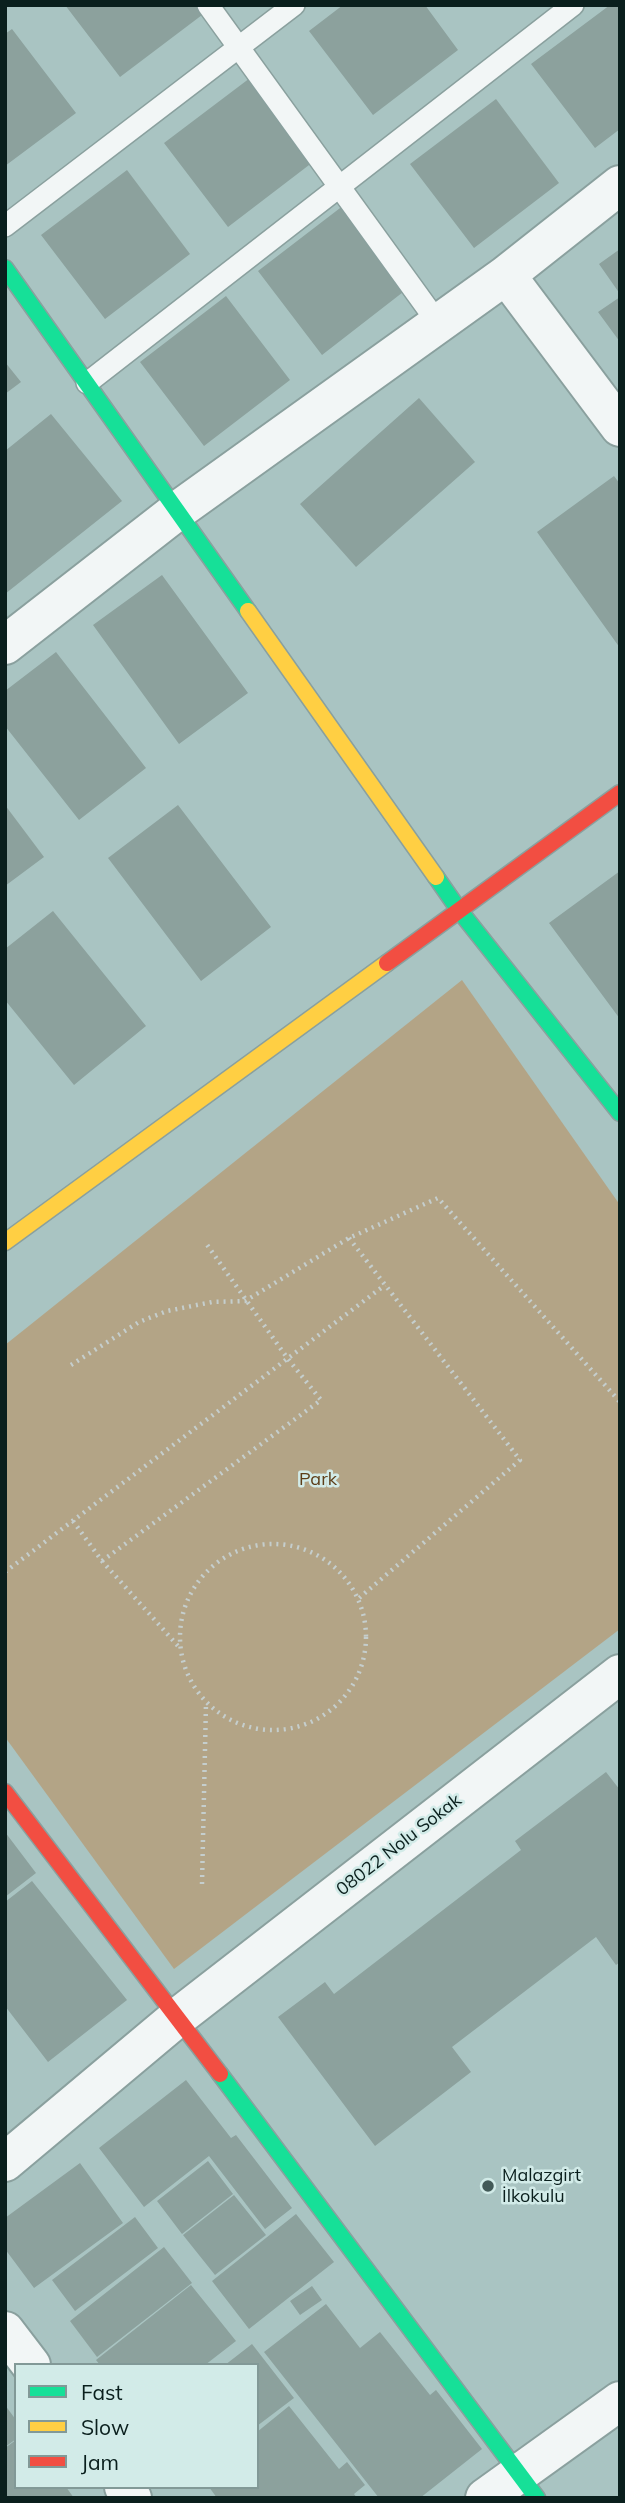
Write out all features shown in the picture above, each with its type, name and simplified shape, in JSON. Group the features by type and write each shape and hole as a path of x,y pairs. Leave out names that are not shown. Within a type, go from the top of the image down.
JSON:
{"street":[{"path":"5,645 177,511 506,275 620,185"},
{"path":"5,268 459,910 620,1112"},
{"path":"506,275 620,427"},
{"path":"5,1242 620,793"},
{"name":"08022 Nolu Sokak","path":"5,2162 178,2017 620,1674"},
{"path":"5,1792 178,2017 528,2486"},
{"path":"5,2331 29,2363"},
{"path":"485,2498 528,2486 620,2401"}],"lane":[{"path":"208,5 438,323"},
{"path":"5,226 294,5"},
{"path":"87,383 573,5"}],"path":[{"path":"71,1365 139,1322 167,1311 212,1302 245,1301 349,1238 438,1198 620,1402"},
{"path":"349,1238 520,1460 358,1599"},
{"path":"102,1561 321,1400 245,1301 205,1242"},
{"path":"5,1572 385,1285"},
{"path":"72,1521 102,1561 180,1648"},
{"path":"270,1542 301,1547 328,1561 350,1583 363,1611 367,1642 360,1672 344,1699 320,1719 291,1730 261,1731 231,1721 206,1703 189,1677 180,1648 181,1616 193,1588 213,1564 240,1549 270,1542"},
{"path":"202,1884 206,1703"}],"green space":[{"name":"Park","path":"462,980 620,1205 620,1629 174,1969 5,1737 5,1345"}],"building":[{"path":"65,5 201,5 206,12 120,77"},
{"path":"343,5 425,5 458,50 373,115 309,31"},
{"path":"610,5 620,5 620,129 595,148 531,64"},
{"path":"12,29 76,113 5,166 5,34"},
{"path":"250,78 313,162 228,227 164,143"},
{"path":"496,99 559,183 474,248 410,164"},
{"path":"127,170 190,254 105,319 41,235"},
{"path":"344,205 407,289 322,355 258,271"},
{"path":"620,249 620,294 599,264"},
{"path":"226,296 290,380 204,446 140,362"},
{"path":"620,297 620,342 598,312"},
{"path":"5,362 21,382 5,394"},
{"path":"419,398 475,462 356,567 300,504"},
{"path":"51,414 122,501 5,594 5,451"},
{"path":"614,476 620,484 620,648 537,532"},
{"path":"162,575 248,693 179,744 93,625"},
{"path":"56,652 146,768 79,820 5,726 5,691"},
{"path":"5,805 44,857 5,886"},
{"path":"178,805 271,927 201,981 108,858"},
{"path":"620,871 620,1019 549,923"},
{"path":"53,911 146,1026 74,1085 5,1000 5,949"},
{"path":"606,1772 620,1790 620,1962 616,1965 596,1937 452,2047 471,2072 375,2146 278,2017 325,1982 334,1994 521,1850 515,1841"},
{"path":"5,1832 36,1873 5,1897"},
{"path":"32,1881 127,2000 48,2062 5,2006 5,1902"},
{"path":"186,2080 231,2138 236,2135 292,2208 265,2229 209,2156 144,2207 99,2148"},
{"path":"208,2161 233,2194 182,2234 157,2201"},
{"path":"80,2163 123,2223 34,2288 5,2249 5,2218"},
{"path":"234,2195 266,2235 215,2275 183,2235"},
{"path":"296,2214 334,2262 249,2329 212,2281"},
{"path":"135,2217 158,2248 75,2311 52,2280"},
{"path":"164,2247 192,2283 97,2357 70,2321"},
{"path":"191,2285 236,2341 208,2363 98,2363 96,2360"},
{"path":"312,2286 322,2300 300,2315 290,2301"},
{"path":"326,2304 360,2348 380,2332 430,2395 436,2390 482,2449 420,2498 379,2498 264,2352"},
{"path":"252,2344 294,2398 259,2424 259,2363 228,2363"},
{"path":"5,2405 14,2417 14,2440 5,2447"},
{"path":"289,2406 339,2469 347,2462 365,2485 354,2494 357,2498 217,2498 210,2489 259,2489 259,2430"},
{"path":"14,2441 14,2489 67,2489 74,2498 5,2498 5,2448"}],"traffic: fast":[{"path":"5,268 248,611"},
{"path":"436,877 459,910 620,1113"},
{"path":"220,2074 537,2498"}],"traffic: slow":[{"path":"248,611 436,877"},
{"path":"5,1242 387,963"}],"traffic: jam":[{"path":"387,963 620,793"},
{"path":"5,1792 220,2074"}],"place":[{"name":"Malazgirt İlkokulu","path":"488,2186"}]}
